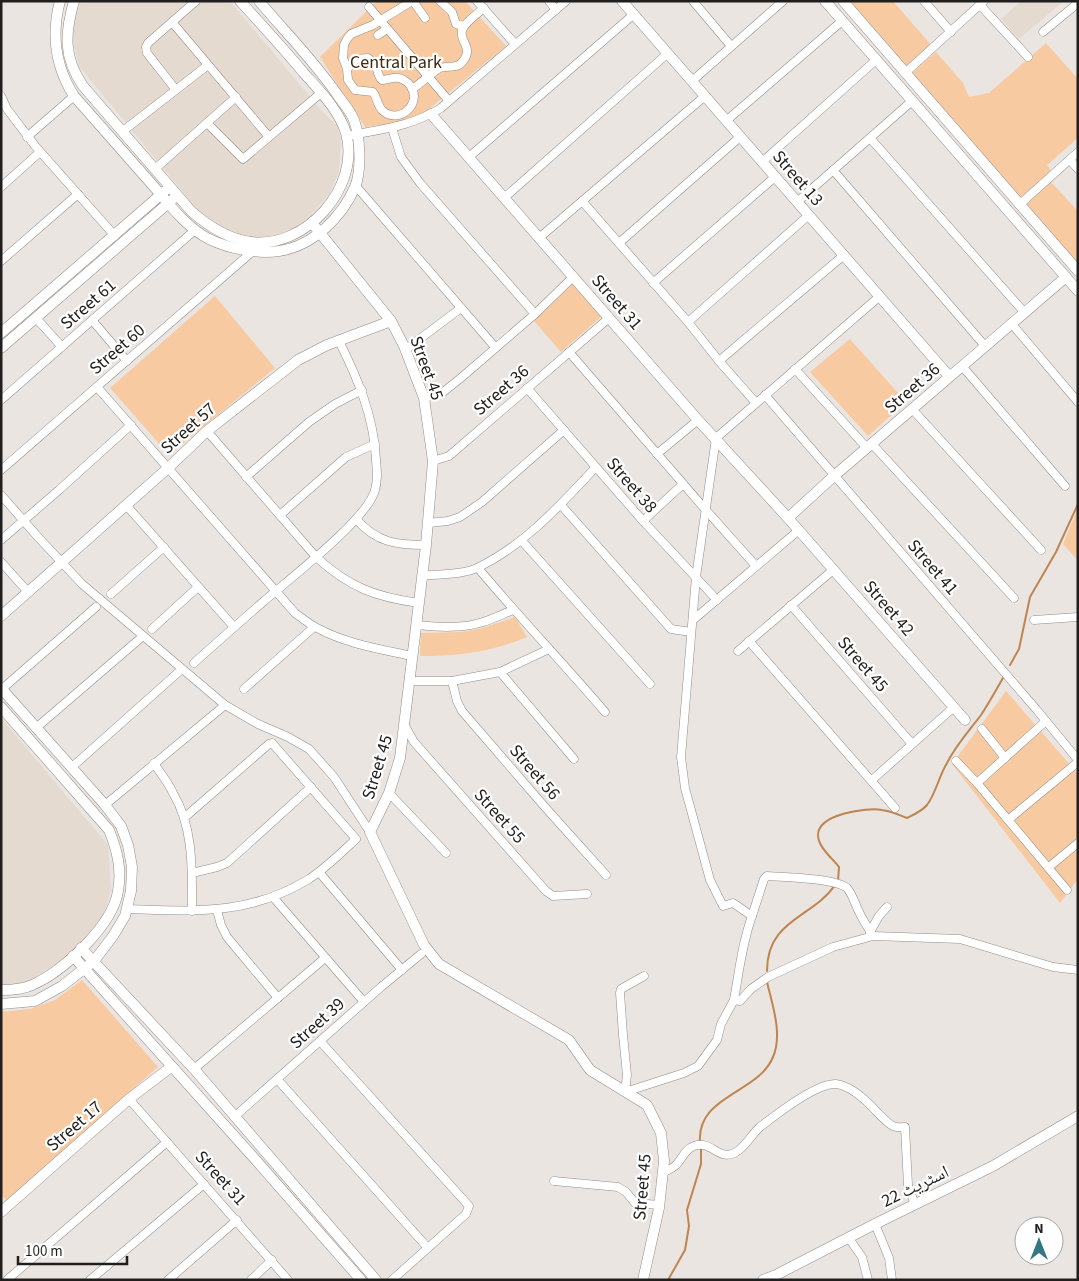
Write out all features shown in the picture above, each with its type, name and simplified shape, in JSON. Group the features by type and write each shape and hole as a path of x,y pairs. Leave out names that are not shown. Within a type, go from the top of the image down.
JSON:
{"street":[{"path":"60,1 54,31 57,57 66,83 74,96 168,204 195,230 228,247 253,251 280,251 302,244 320,232 342,210 355,186 359,164 358,134 353,117 331,85 259,1"},
{"path":"74,1 68,26 68,50 75,75 83,86 201,220 236,239 252,242 270,242 285,239 312,223 327,207 342,182 348,156 347,136 342,122 321,93 240,1"},
{"path":"176,90 147,53 146,47 148,43 196,1"},
{"path":"347,69 356,60 368,58 377,66 380,79 403,79 412,89 414,101 409,110 402,114 393,115 382,111 371,90 355,90 350,86 347,69 342,58 342,51 351,34 373,25 412,1 425,18"},
{"path":"440,1 452,12 456,24 464,26"},
{"path":"478,1 515,44"},
{"path":"549,1 556,10"},
{"path":"347,136 392,128 431,114 449,101 566,1"},
{"name":"Street 13","path":"622,1 950,376"},
{"path":"692,81 783,1"},
{"path":"842,1 1078,271"},
{"path":"924,1 951,32"},
{"path":"826,2 1078,290"},
{"path":"697,3 731,46"},
{"path":"905,73 982,3 1028,57"},
{"path":"1043,32 1078,3"},
{"path":"369,7 449,101"},
{"path":"412,89 439,69 454,68 464,60 467,50 461,35 464,26 484,8"},
{"path":"469,157 633,14"},
{"path":"726,121 842,21"},
{"path":"172,22 269,137"},
{"path":"378,35 388,29"},
{"path":"276,40 284,32"},
{"path":"504,198 667,54"},
{"path":"762,162 876,60"},
{"path":"123,131 208,65"},
{"path":"207,123 243,159 321,93"},
{"path":"1,96 4,112 114,236"},
{"path":"27,137 74,96"},
{"path":"539,238 704,96"},
{"path":"155,169 236,98"},
{"path":"797,202 912,101"},
{"name":"Street 31","path":"431,114 698,420 784,514"},
{"path":"392,128 402,157 420,183 535,314"},
{"path":"943,136 953,128"},
{"path":"619,243 740,137"},
{"path":"870,138 1024,312"},
{"path":"1,187 40,152"},
{"path":"1019,205 1078,152"},
{"path":"1070,160 1078,169"},
{"path":"833,170 985,346"},
{"path":"654,283 775,177"},
{"path":"355,186 495,347"},
{"path":"1,333 170,187"},
{"path":"1,261 78,194"},
{"path":"1,348 178,195"},
{"path":"582,201 756,403"},
{"path":"688,322 809,216"},
{"name":"Street 45","path":"312,223 391,321 406,350 424,398 433,461 426,545 400,758 389,793 370,832 424,945 439,964 568,1040 590,1070 646,1105 654,1118 661,1133 664,1161 659,1205 643,1280"},
{"name":"Street 61","path":"1,400 195,230"},
{"path":"1043,250 1052,242"},
{"name":"Street 60","path":"1,470 253,251"},
{"path":"719,362 844,255"},
{"path":"424,398 442,393 535,314 573,277"},
{"name":"Street 36","path":"784,514 834,476 1066,277"},
{"path":"752,916 733,903 723,906 710,880 685,788 682,757 696,577 716,438 880,296"},
{"path":"406,350 461,308"},
{"path":"36,318 62,347"},
{"name":"Street 36","path":"433,461 449,456 609,318"},
{"path":"92,320 126,361"},
{"name":"Street 57","path":"1,616 207,431 298,360 326,345 391,321"},
{"path":"1011,323 1078,402"},
{"path":"194,663 234,626 316,557 356,519 366,508 375,491 377,476 375,444 368,408 362,390 339,341"},
{"path":"569,352 756,566"},
{"path":"962,366 1065,486"},
{"path":"795,369 1014,598"},
{"path":"97,387 295,613 314,627 360,646 412,656"},
{"name":"Street 38","path":"527,388 643,521 717,600"},
{"path":"246,477 309,422 335,404 362,390"},
{"name":"Street 41","path":"765,395 1046,721 1078,761"},
{"path":"912,409 1041,550"},
{"path":"657,454 698,420"},
{"path":"1,540 131,425"},
{"path":"428,523 448,521 460,517 482,502 564,430"},
{"path":"207,431 316,557 348,582 381,596 419,602"},
{"path":"280,515 346,457 375,444"},
{"path":"422,576 454,573 478,568 522,541 561,505 596,467"},
{"path":"643,521 683,484"},
{"path":"1,495 82,584 225,705 309,749 334,777 370,832"},
{"path":"126,505 234,626"},
{"path":"561,505 671,629 691,632"},
{"name":"Street 42","path":"784,514 965,720"},
{"path":"356,519 374,536 401,545 426,545"},
{"path":"693,620 799,530"},
{"path":"522,541 650,684"},
{"path":"111,594 164,547"},
{"path":"1,562 28,592"},
{"path":"478,568 604,712"},
{"path":"738,651 833,570"},
{"path":"152,629 198,587"},
{"name":"Street 45","path":"791,605 912,744"},
{"path":"1,1004 35,1001 62,986 94,961 126,916 131,891 132,867 121,826 72,767 1,689 96,607"},
{"path":"416,625 437,627 460,626 482,622 513,610"},
{"path":"1034,620 1078,618"},
{"path":"244,689 314,627"},
{"path":"36,728 143,636"},
{"path":"749,641 895,808"},
{"path":"410,681 452,681 500,672 549,649"},
{"path":"72,767 182,669"},
{"path":"500,672 574,759"},
{"name":"Street 56","path":"452,681 462,711 606,875"},
{"path":"105,805 225,705"},
{"path":"1,707 109,830 120,868 115,902 104,922 81,948 51,974 30,986 1,990"},
{"path":"872,780 954,707"},
{"path":"977,783 1046,721"},
{"name":"Street 55","path":"405,726 414,742 546,891 553,896 587,894"},
{"path":"982,729 1005,758"},
{"path":"127,909 218,910 238,908 273,898 311,878 356,839 272,743 184,818"},
{"path":"46,758 55,749"},
{"path":"956,761 977,783 1067,890"},
{"path":"1008,820 1078,761"},
{"path":"154,763 174,794 184,818 191,850 192,911"},
{"path":"192,873 218,868 227,863 311,787"},
{"path":"389,793 446,853"},
{"path":"1048,867 1078,843"},
{"path":"118,859 130,856"},
{"path":"319,872 402,970"},
{"path":"644,976 621,989 627,1075 625,1092 684,1073 698,1066 717,1040 721,1024 734,1000 746,934 764,879 767,876 827,881 845,887 852,896 872,934"},
{"path":"273,898 364,1002"},
{"path":"872,934 879,916 887,907"},
{"path":"218,910 221,925 227,937 278,998"},
{"path":"734,1000 740,1001 751,989 768,977 833,947 872,934 960,940 1054,967 1078,970"},
{"path":"81,948 194,1070 376,1280"},
{"name":"Street 39","path":"234,1117 421,954"},
{"path":"73,956 361,1280"},
{"path":"194,1070 325,958"},
{"path":"320,1041 469,1206 466,1214 392,1280"},
{"name":"Street 17","path":"3,1207 129,1099 171,1067"},
{"path":"277,1079 428,1248"},
{"path":"662,1173 674,1167 684,1153 694,1145 704,1145 722,1155 734,1154 742,1148 760,1127 796,1102 827,1084 836,1084 855,1091 861,1099 893,1126 905,1127 908,1185 915,1205"},
{"name":"Street 31","path":"129,1099 288,1280"},
{"name":"اسٹریٹ 22","path":"764,1280 777,1278 848,1237 994,1166 1078,1116"},
{"path":"1,1275 6,1280 167,1142"},
{"path":"254,1158 262,1150"},
{"path":"554,1181 618,1187 626,1192 635,1203 659,1205"},
{"path":"90,1280 204,1184"},
{"path":"168,1280 237,1220"},
{"path":"874,1224 889,1258 892,1280"},
{"path":"848,1237 862,1257 868,1280"},
{"path":"250,1280 272,1260"}],"shaded area":[{"path":"81,1 230,1 321,110 337,126 341,137 339,172 329,195 309,217 289,233 271,237 251,238 231,232 204,218 79,66 73,40 74,20"},
{"path":"1021,1 1064,1 1019,39 1001,19"},
{"path":"1,718 108,845 111,889 103,920 80,947 27,984 1,986"}],"green space":[{"name":"Central Park","path":"377,1 465,1 506,46 424,113 395,123 365,127 320,57"},
{"path":"848,1 893,1 931,45 905,67"},
{"path":"1046,43 1078,79 1078,138 1047,165 1051,171 1020,198 910,75 936,52 963,83 969,97 989,93"},
{"path":"1051,182 1078,211 1078,264 1025,203"},
{"path":"573,284 602,316 561,352 534,321"},
{"path":"215,296 275,368 169,455 110,388"},
{"path":"850,339 906,402 868,436 810,372"},
{"path":"1078,508 1078,561 1063,544"},
{"path":"515,617 527,637 488,650 420,656 421,633 462,632 479,629"},
{"path":"1006,691 1078,774 1078,879 1060,903 952,764"},
{"path":"82,980 158,1067 6,1200 1,1195 1,1012 30,1009 55,1000"}],"waterway":[{"path":"1010,665 1019,649 1030,597 1056,552 1078,504"},
{"path":"838,881 839,867 820,844 818,835 820,828 834,817 855,811 875,809 892,812 907,818 923,809 933,795 951,756 981,715 1003,678"},
{"path":"767,971 769,954 775,940 793,921 826,896 835,885"},
{"path":"700,1143 701,1127 717,1104 755,1079 773,1057 776,1048 777,1029 767,982"},
{"path":"668,1280 685,1250 689,1226 687,1210 701,1164 701,1147"}]}
